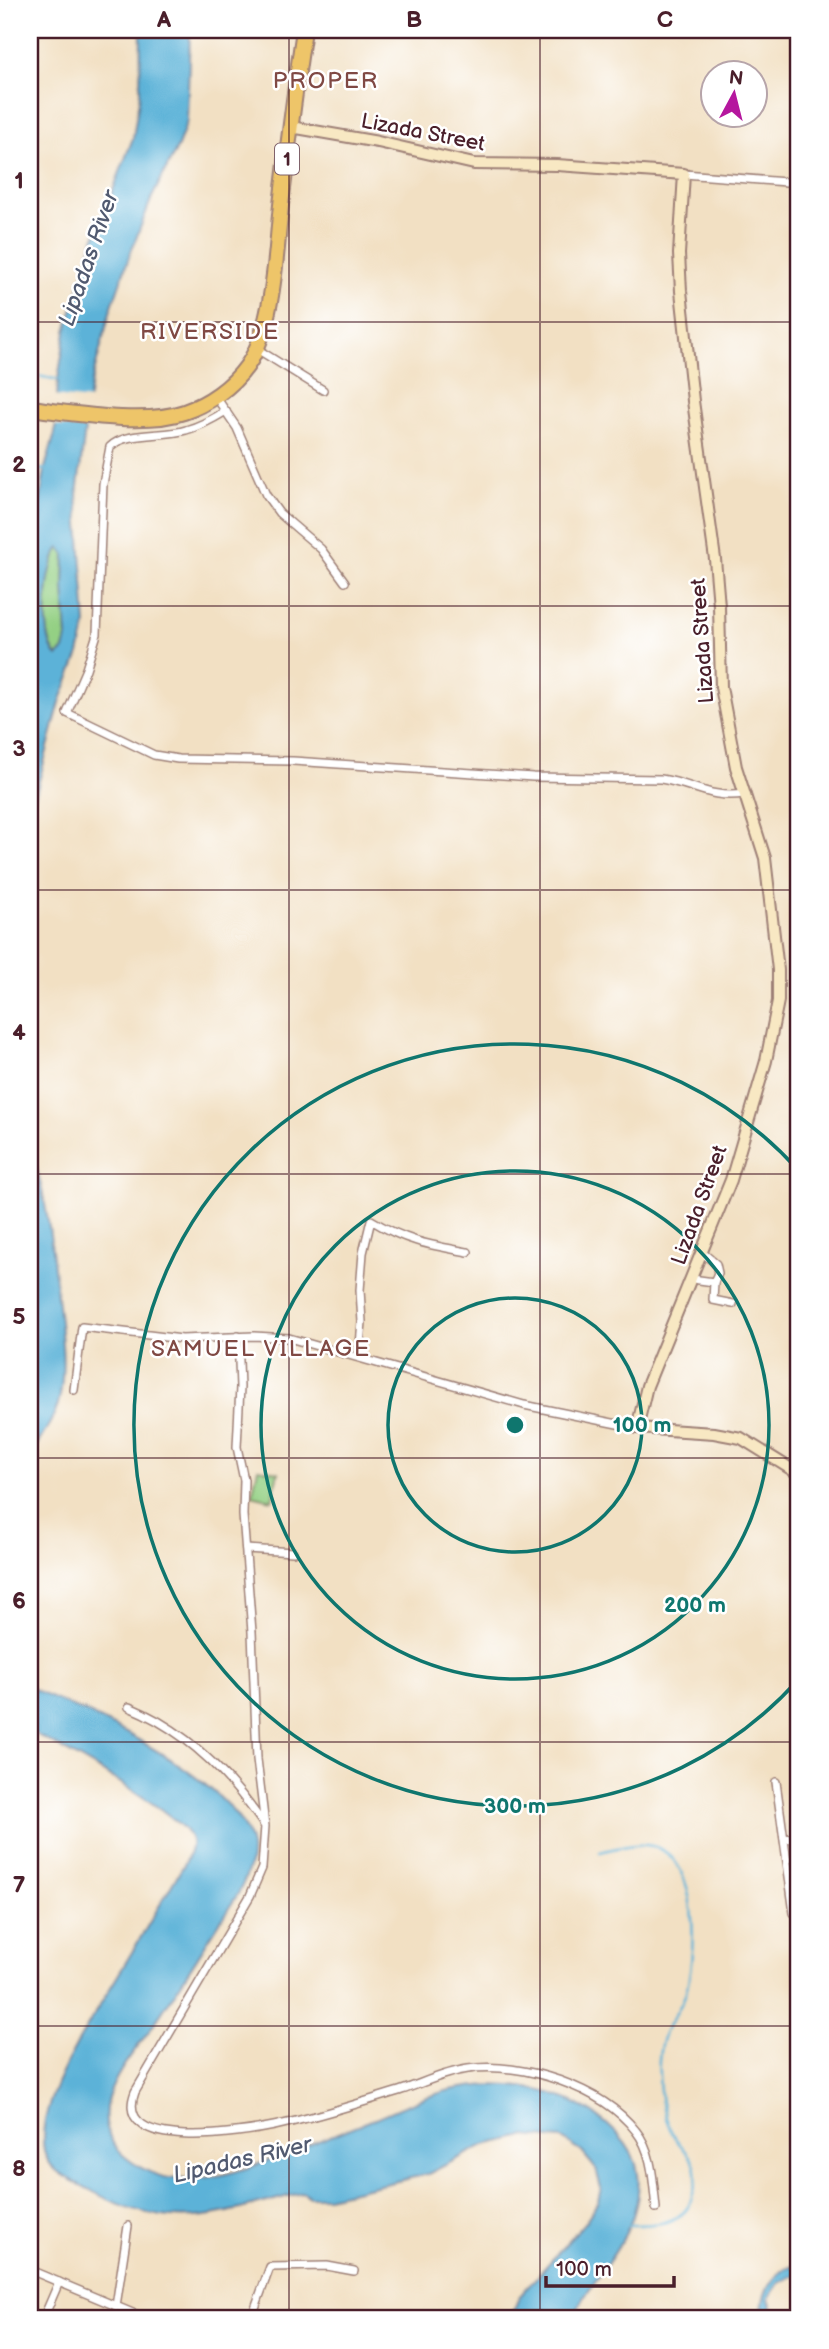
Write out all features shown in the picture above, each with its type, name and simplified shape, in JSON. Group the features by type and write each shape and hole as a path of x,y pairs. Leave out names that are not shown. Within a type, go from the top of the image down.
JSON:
{"highway":[{"name":"1","path":"36,409 98,415 164,417 181,413 216,397 242,372 257,348 272,289 304,30"}],"street":[{"name":"Lizada Street","path":"290,127 378,142 474,164 557,164 684,174 679,254 681,291 715,559 721,687 736,767 760,837 767,869 778,970 778,1001 774,1031 731,1180 647,1387 638,1428"},
{"path":"684,174 799,183"},
{"path":"257,348 323,390"},
{"path":"216,397 237,428 266,495 279,513 321,549 345,583"},
{"path":"226,411 206,423 184,431 123,438 110,447 103,484 97,634 86,669 67,713 145,751 166,758 293,761 533,778 661,779 676,781 720,796 744,794"},
{"path":"359,1357 363,1253 371,1220 395,1235 411,1241 468,1252"},
{"path":"703,1254 716,1264 718,1273 714,1282 713,1300 733,1304"},
{"path":"692,1279 714,1282"},
{"path":"74,1390 82,1327 183,1339 237,1336 289,1338 524,1405 638,1428 715,1433 741,1438 799,1474"},
{"path":"237,1336 240,1387 237,1447 244,1480 243,1516 257,1759 265,1826 262,1868 250,1896 135,2092 131,2102 135,2117 145,2125 183,2136 238,2132 344,2108 467,2069 505,2069 568,2083 594,2094 615,2110 637,2132 649,2156 656,2208"},
{"path":"246,1549 293,1552"},
{"path":"129,1707 151,1716 194,1746 225,1775 265,1826"},
{"path":"776,1782 794,1913"},
{"path":"784,1838 799,1840"},
{"path":"116,2306 128,2226"},
{"path":"251,2319 270,2267 327,2266 354,2271"},
{"path":"30,2270 147,2319"},
{"path":"43,2319 59,2282"}],"green space":[{"path":"60,547 65,555 67,637 64,650 57,656 48,635 46,602 51,569"},
{"path":"258,1468 278,1472 272,1500 252,1495"}],"water":[{"path":"141,30 190,30 187,121 178,146 152,197 129,257 110,312 90,388 77,495 86,624 79,654 60,702 30,815 30,703 35,690 37,665 32,634 35,538 45,468 55,433 58,379 66,331 92,245 133,138 140,93","holes":["60,548 65,555 67,637 64,650 57,656 48,635 46,602 51,570"]},
{"path":"30,1148 48,1221 63,1364 56,1411 30,1457"},
{"path":"30,1687 132,1736 184,1769 229,1807 244,1827 251,1847 250,1865 238,1894 112,2088 106,2106 106,2122 113,2144 118,2150 138,2166 161,2176 177,2179 211,2177 260,2164 450,2090 492,2085 513,2086 554,2095 592,2113 618,2134 631,2152 639,2181 636,2205 624,2236 572,2319 510,2319 519,2297 586,2221 598,2201 601,2188 596,2169 582,2152 562,2139 525,2136 484,2145 428,2174 327,2197 309,2197 304,2192 246,2208 196,2217 147,2213 120,2204 69,2179 50,2164 44,2150 43,2130 57,2083 69,2058 185,1863 191,1843 181,1825 164,1811 30,1731"},
{"path":"799,2265 799,2273 779,2283 769,2298 775,2319 764,2319 763,2302 770,2284 782,2271"}],"pier":[{"path":"53,396 91,400 87,429 51,425"}],"waterway":[{"path":"30,375 61,380"},
{"path":"30,471 47,469"},
{"path":"600,1852 639,1845 652,1846 668,1854 680,1869 687,1889 693,1935 685,1995 663,2037 659,2069 666,2117 675,2138 690,2156 696,2169 695,2187 688,2207 677,2217 662,2223 630,2225"}],"district":[{"name":"PROPER","path":"326,80"},
{"name":"RIVERSIDE","path":"210,331"},
{"name":"SAMUEL VILLAGE","path":"261,1348"}],"water label":[{"name":"Lipadas River","path":"88,258"},
{"name":"Lipadas River","path":"242,2159"}]}
